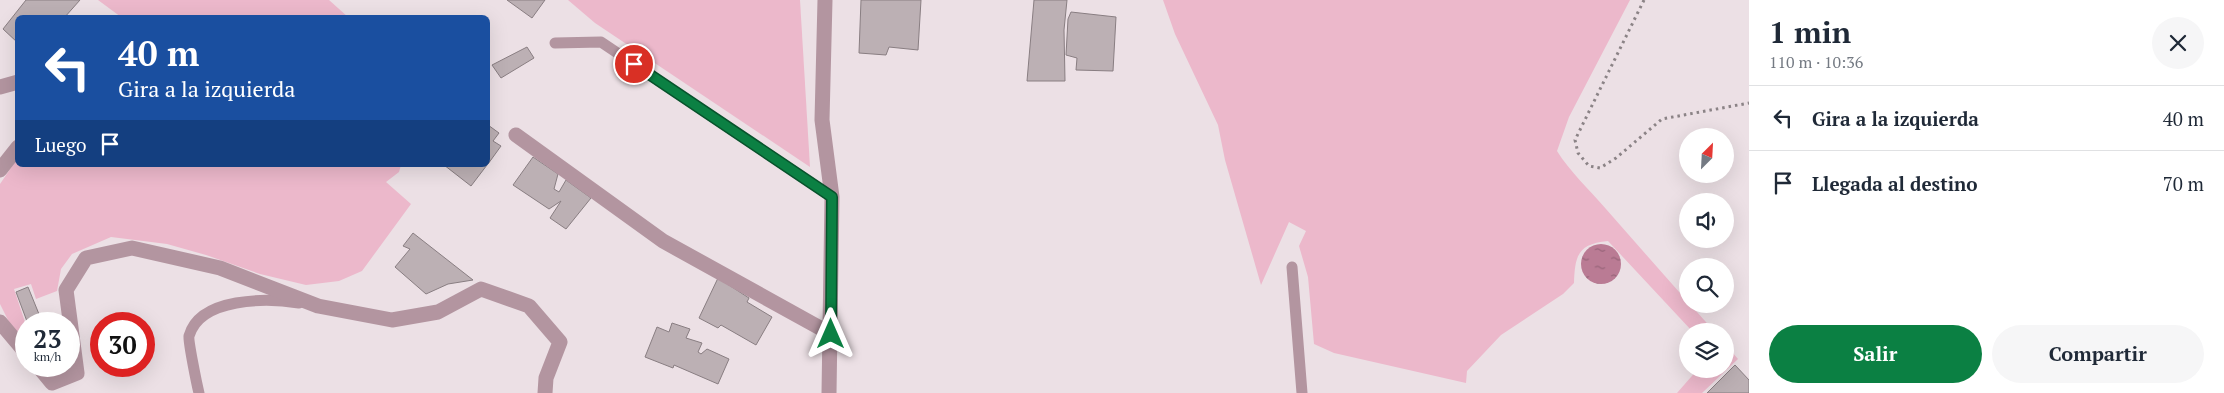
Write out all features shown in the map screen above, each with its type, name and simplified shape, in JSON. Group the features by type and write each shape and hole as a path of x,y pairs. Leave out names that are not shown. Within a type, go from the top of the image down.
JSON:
{"street":[{"path":"825,0 822,120 832,197 829,393"},
{"path":"0,87 15,83"},
{"path":"516,135 663,241 831,334"},
{"path":"0,170 15,150"},
{"path":"69,312 66,290 86,258 132,248 220,268 318,306 392,320 438,312 481,289 529,306 560,342 546,378 545,393"},
{"path":"0,322 15,340"},
{"path":"47,377 52,383 67,377"}],"lane":[{"path":"554,43 601,42 832,197"},
{"path":"1292,267 1302,393"},
{"path":"199,393 188,338 194,324 208,313 216,308 248,301 281,300 318,306"}],"path":[{"path":"1644,0 1575,140 1578,153 1588,166 1600,168 1616,158 1662,119 1749,103"}],"shaded area":[{"path":"98,0 329,0 346,15 118,15"},
{"path":"568,0 800,0 810,167 595,23"},
{"path":"1163,0 1630,0 1569,117 1557,151 1574,173 1679,291 1679,313 1698,313 1707,323 1685,323 1608,241 1584,248 1577,258 1574,283 1563,294 1501,335 1467,371 1466,383 1334,353 1314,344 1308,277 1299,246 1306,231 1289,222 1261,285 1225,160 1218,125 1175,34"},
{"path":"15,162 15,167 400,167 399,172 386,182 411,204 362,271 339,281 306,285 260,274 206,255 167,244 111,237 72,254 61,269 57,291 36,299 31,284 14,289 22,312 15,312 15,332 0,304 0,184"},
{"path":"1734,354 1738,359 1734,363"},
{"path":"1690,378 1718,378 1702,393 1677,393"}],"water":[{"path":"1601,244 1615,250 1621,264 1615,278 1601,284 1587,278 1581,264 1587,250"}],"building":[{"path":"26,0 80,0 67,15 15,15 15,40 3,29"},
{"path":"507,0 545,0 532,18"},
{"path":"861,0 921,0 918,50 889,47 886,55 859,53"},
{"path":"1034,0 1067,0 1064,30 1065,81 1027,81"},
{"path":"1071,12 1116,17 1113,71 1076,70 1077,58 1066,55 1068,19"},
{"path":"527,47 534,58 501,78 492,65"},
{"path":"490,126 499,133 493,141 501,146 490,161"},
{"path":"533,157 558,174 554,189 559,192 566,180 591,198 566,229 550,218 561,201 549,209 513,185"},
{"path":"447,167 485,167 471,186"},
{"path":"413,233 473,280 448,284 426,294 395,267 410,249 403,246"},
{"path":"718,278 749,298 747,302 772,317 756,345 721,325 718,328 699,318"},
{"path":"28,287 38,312 24,312 16,292"},
{"path":"672,323 690,329 686,338 702,343 698,352 701,354 707,349 729,359 718,384 674,365 673,368 645,357 657,327 669,332"},
{"path":"1734,366 1749,380 1749,393 1707,393 1722,378 1734,378"}],"route":[{"path":"634,64 832,197 831,334"}]}
